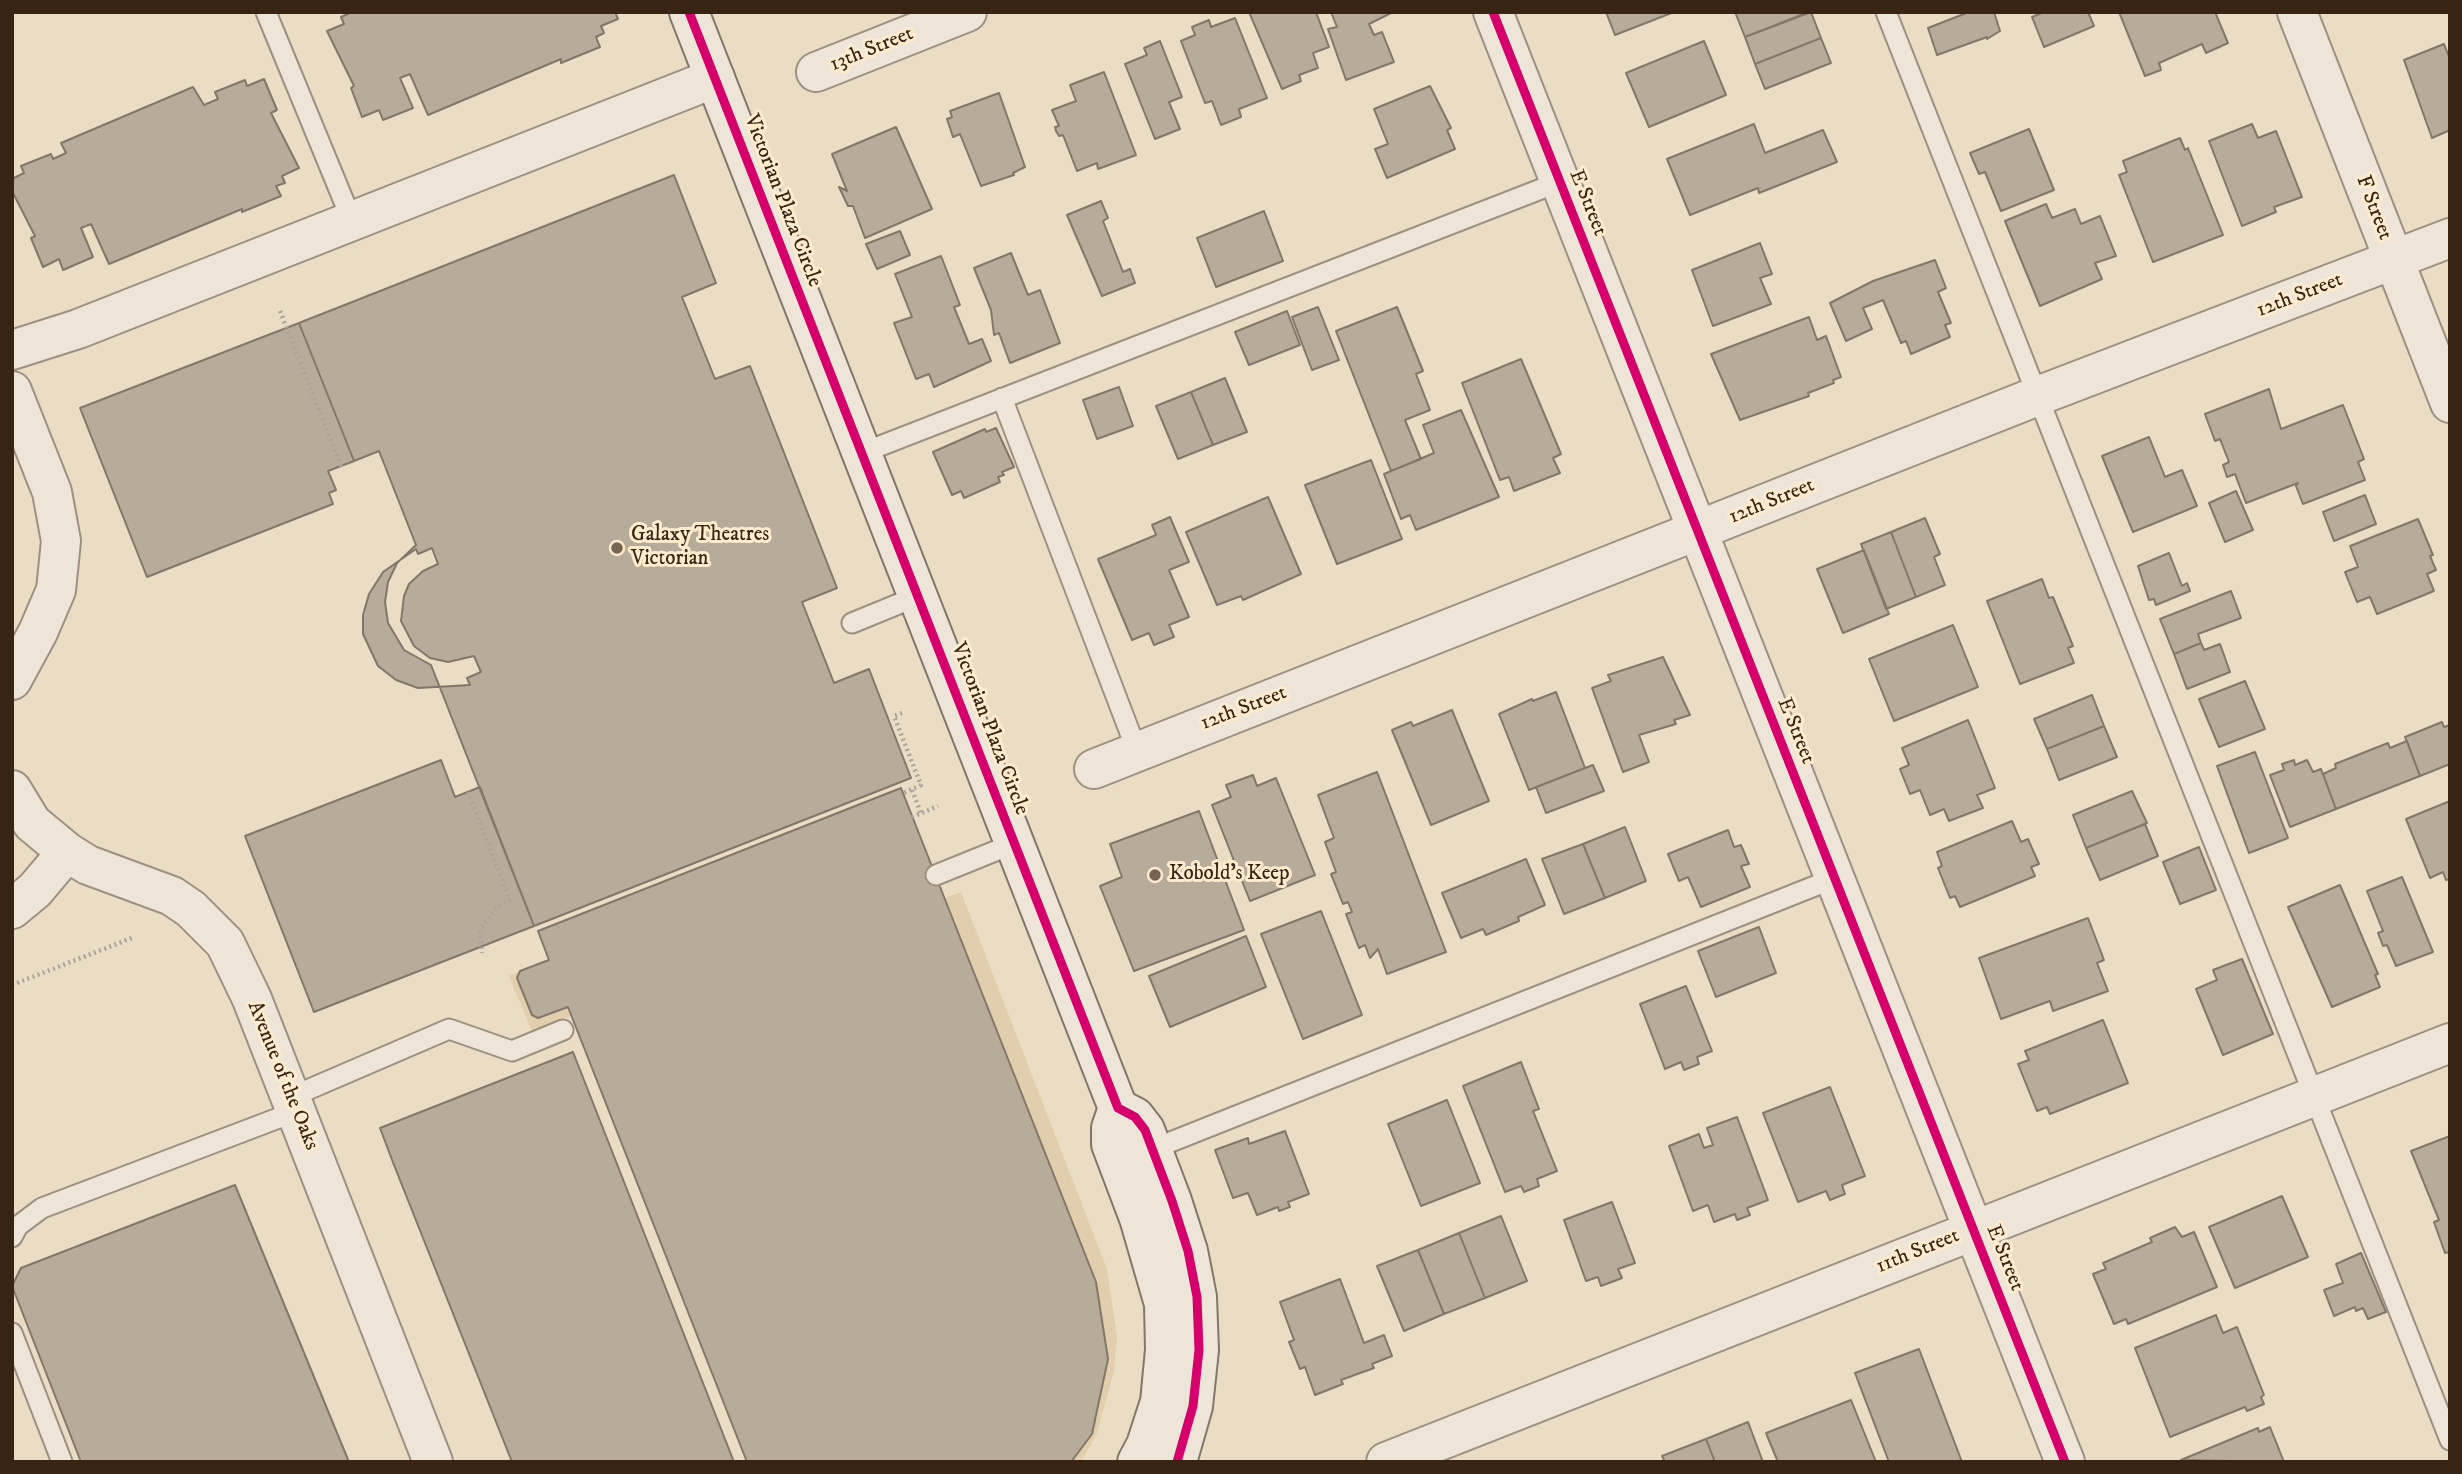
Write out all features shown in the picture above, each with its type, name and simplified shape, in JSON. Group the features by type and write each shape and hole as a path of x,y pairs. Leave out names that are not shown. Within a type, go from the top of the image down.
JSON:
{"street":[{"name":"Victorian Plaza Circle","path":"689,12 1118,1108 1135,1117 1153,1149 1188,1251 1197,1297 1199,1350 1193,1405 1177,1462"},
{"name":"13th Street","path":"816,72 967,12"},
{"name":"E Street","path":"1493,12 2065,1462"},
{"name":"F Street","path":"2297,12 2450,403"},
{"path":"12,350 78,330 715,78"},
{"name":"12th Street","path":"1094,769 2035,397 2450,237"},
{"path":"12,391 52,492 61,541 56,590 38,632 12,680"},
{"name":"Avenue of the Oaks","path":"12,790 32,823 67,852 88,865 172,896 191,909 225,943 248,989 433,1462"},
{"path":"12,909 35,890 67,852"},
{"name":"11th Street","path":"1386,1462 2450,1043"},
{"path":"1118,1108 1111,1128 1111,1143 1151,1253 1164,1304 1166,1350 1160,1402 1146,1445 1137,1462"}],"lane":[{"path":"266,12 352,221"},
{"path":"1886,12 2035,397 2450,1440"},
{"path":"862,453 1559,182"},
{"path":"1002,398 1138,751"},
{"path":"852,623 918,596"},
{"path":"936,875 1015,843"},
{"path":"1153,1149 1835,878"},
{"path":"12,1237 18,1226 42,1208 294,1104 449,1029 512,1051 563,1030"},
{"path":"12,1333 62,1462"}],"path":[{"path":"280,311 342,467"},
{"path":"902,713 894,716 921,785 904,793"},
{"path":"912,790 922,813"},
{"path":"468,792 510,900 499,906 480,929 482,953"},
{"path":"912,817 938,806"},
{"path":"12,985 132,938"}],"shaded area":[{"path":"961,892 1107,1269 1117,1337 1114,1371 1097,1433 1081,1462 1071,1462 1092,1434 1108,1359 1096,1282 945,898"},
{"path":"520,971 517,979 532,1015 538,1018 568,1007 571,1016 532,1031 509,976"}],"building":[{"path":"352,12 615,12 618,19 601,26 604,33 596,37 600,47 561,63 561,59 428,115 410,74 400,78 413,108 383,120 379,110 362,117 351,88 354,86 327,31 344,24 341,17"},
{"path":"1249,12 1316,12 1329,47 1313,53 1318,68 1299,75 1301,81 1282,89"},
{"path":"1331,12 1393,12 1369,24 1374,35 1382,32 1394,62 1346,80 1328,29 1337,27"},
{"path":"1606,12 1674,12 1615,35"},
{"path":"1735,12 1809,12 1745,37"},
{"path":"1811,12 1821,38 1755,64 1745,37"},
{"path":"1969,12 1994,12 2000,31 1987,39 1937,55 1928,28"},
{"path":"2044,12 2088,12 2094,26 2044,47 2032,17"},
{"path":"2119,12 2215,12 2228,43 2206,53 2202,44 2159,63 2161,70 2145,76"},
{"path":"1235,18 1267,98 1239,109 1241,117 1221,125 1212,101 1205,103 1181,41 1195,35 1192,27 1209,20 1211,27"},
{"path":"1821,38 1831,63 1765,89 1755,64"},
{"path":"1160,41 1182,97 1169,102 1180,129 1155,139 1125,64 1147,55 1144,48"},
{"path":"1704,41 1726,95 1649,127 1626,73"},
{"path":"2444,44 2450,59 2450,130 2432,138 2404,60"},
{"path":"1104,72 1136,155 1098,169 1097,163 1077,171 1063,135 1059,136 1056,131 1055,127 1059,126 1052,110 1076,101 1070,85"},
{"path":"264,79 277,110 271,113 299,168 282,176 285,183 276,186 281,196 242,212 242,209 109,264 91,224 81,228 93,257 63,270 59,259 43,267 31,238 35,236 12,191 12,179 24,173 21,166 51,154 53,159 66,153 61,143 193,87 204,105 218,99 215,92 245,80 247,86"},
{"path":"1430,86 1451,128 1447,130 1455,149 1387,178 1375,149 1388,144 1374,109"},
{"path":"999,93 1025,167 1013,173 1014,175 981,186 960,134 953,137 947,119 952,117 950,111"},
{"path":"1754,124 1765,153 1823,130 1837,162 1759,193 1758,188 1690,215 1667,159"},
{"path":"2252,124 2258,138 2276,131 2302,197 2274,207 2276,212 2242,226 2209,141"},
{"path":"896,127 932,209 865,238 853,206 848,206 839,187 847,191 832,154"},
{"path":"2029,129 2054,190 2001,211 1985,172 1979,174 1970,153"},
{"path":"2180,138 2185,150 2188,148 2223,235 2153,262 2119,175 2127,172 2123,161"},
{"name":"Galaxy Theatres Victorian","path":"674,175 716,283 682,297 715,379 750,366 837,588 802,602 834,683 869,669 911,778 534,926 431,665 404,650 388,623 385,602 388,582 397,563 416,545 379,451 354,461 299,323"},
{"path":"1101,201 1108,218 1103,221 1123,272 1130,269 1135,283 1102,296 1067,215"},
{"path":"2046,204 2052,218 2075,209 2081,224 2100,216 2116,256 2095,263 2102,279 2040,306 2005,221"},
{"path":"1264,211 1283,261 1216,287 1197,238"},
{"path":"900,231 910,255 877,269 866,244"},
{"path":"1760,243 1772,274 1760,278 1771,304 1713,326 1692,270"},
{"path":"1011,253 1028,295 1040,290 1060,343 1010,363 999,333 994,335 991,310 974,268"},
{"path":"941,256 960,305 954,307 969,344 982,339 991,361 934,387 929,374 916,379 894,323 912,317 895,274"},
{"path":"1935,260 1946,288 1938,292 1951,323 1945,325 1950,337 1911,354 1906,341 1901,343 1883,300 1863,308 1872,329 1846,341 1830,303 1873,281"},
{"path":"1318,307 1339,360 1312,370 1292,317"},
{"path":"1397,307 1423,371 1416,374 1430,410 1405,420 1421,459 1391,471 1336,331"},
{"path":"1287,311 1300,345 1249,365 1235,332"},
{"path":"1809,317 1817,340 1826,336 1841,377 1833,380 1834,383 1808,393 1809,396 1740,420 1711,354"},
{"path":"299,323 354,461 328,471 336,490 329,493 333,504 147,577 80,408"},
{"path":"1521,359 1561,454 1553,458 1560,473 1514,491 1509,477 1500,480 1462,383"},
{"path":"1225,378 1247,432 1213,445 1191,392"},
{"path":"1119,387 1133,426 1097,439 1083,400"},
{"path":"2269,389 2281,429 2343,405 2364,459 2358,462 2365,480 2303,504 2296,486 2298,483 2246,503 2235,474 2227,477 2223,465 2229,462 2220,439 2215,441 2205,414"},
{"path":"1191,392 1213,445 1178,459 1156,406"},
{"path":"1461,410 1499,497 1416,530 1410,515 1401,519 1384,474 1434,453 1423,425"},
{"path":"996,428 1014,467 1002,472 1004,475 998,477 1000,482 964,498 961,491 952,495 933,452 985,429 986,432"},
{"path":"2149,437 2165,477 2182,470 2197,506 2133,532 2102,456"},
{"path":"1371,460 1402,539 1337,564 1305,485"},
{"path":"2236,491 2253,530 2225,542 2209,503"},
{"path":"2365,495 2376,524 2334,541 2323,512"},
{"path":"1268,497 1301,574 1243,600 1241,596 1217,605 1186,532"},
{"path":"1170,517 1189,562 1169,570 1189,617 1169,625 1174,637 1154,645 1149,633 1132,640 1098,559 1156,535 1152,525"},
{"path":"1925,518 1940,554 1934,557 1945,585 1916,597 1891,532"},
{"path":"2418,519 2433,555 2430,556 2436,570 2427,574 2434,591 2377,614 2370,597 2357,602 2345,572 2358,567 2350,546"},
{"path":"1891,532 1916,597 1886,609 1861,544"},
{"path":"432,548 438,564 423,571 409,584 404,596 401,621 414,646 430,658 448,662 474,656 481,672 467,678 470,685 418,688 396,680 378,666 363,634 363,615 369,594 383,572 416,549 418,554"},
{"path":"1864,550 1889,614 1843,633 1817,569"},
{"path":"2169,553 2182,586 2187,583 2190,591 2156,605 2154,599 2149,600 2138,566"},
{"path":"2042,579 2049,598 2053,597 2073,646 2068,648 2074,663 2020,684 1987,601"},
{"path":"2231,591 2241,618 2198,634 2201,643 2174,654 2160,619"},
{"path":"1953,625 1978,687 1894,721 1869,659"},
{"path":"2201,643 2204,650 2220,644 2230,672 2187,689 2174,654"},
{"path":"1663,657 1690,715 1674,720 1676,724 1639,735 1649,762 1623,772 1592,688 1611,681 1608,675"},
{"path":"2245,681 2265,729 2219,747 2199,699"},
{"path":"1556,692 1585,768 1529,790 1499,714 1532,699 1533,701"},
{"path":"2092,695 2104,726 2047,749 2034,719"},
{"path":"1452,710 1489,801 1431,825 1392,730 1411,722 1413,726"},
{"path":"1968,720 1995,788 1977,795 1983,808 1949,821 1944,809 1930,815 1920,790 1910,794 1900,769 1909,765 1902,748"},
{"path":"2442,722 2444,727 2450,725 2450,764 2420,776 2405,737"},
{"path":"2104,726 2117,757 2059,780 2047,749"},
{"path":"2407,741 2420,776 2336,809 2323,774 2336,768 2335,764 2388,743 2390,748"},
{"path":"2255,752 2288,838 2249,853 2217,766"},
{"path":"441,760 455,797 480,787 534,926 314,1012 245,836"},
{"path":"2294,760 2295,765 2307,760 2313,772 2321,769 2336,809 2290,827 2270,775 2284,770 2282,764"},
{"path":"1593,765 1604,791 1546,813 1536,787"},
{"path":"1377,772 1446,952 1387,974 1378,949 1370,958 1365,945 1359,948 1346,914 1352,912 1348,902 1343,904 1331,874 1336,872 1325,842 1334,838 1318,795"},
{"path":"1253,775 1257,786 1276,778 1315,875 1250,901 1212,805 1231,797 1226,785"},
{"path":"901,788 1096,1282 1108,1359 1092,1434 1071,1462 747,1462 568,1007 538,1018 532,1015 517,978 520,971 549,960 538,931"},
{"path":"2132,791 2147,823 2086,848 2073,815"},
{"path":"2450,801 2450,879 2446,880 2443,872 2430,878 2406,819"},
{"path":"1199,811 1244,930 1134,971 1100,886 1122,877 1110,844"},
{"path":"2012,821 2021,842 2028,839 2039,864 2031,867 2035,876 1960,907 1955,896 1950,898 1938,868 1942,866 1937,852"},
{"path":"2145,824 2158,856 2100,880 2086,848"},
{"path":"1625,827 1646,881 1605,898 1583,844"},
{"path":"1728,830 1734,847 1741,845 1749,864 1741,866 1750,887 1701,907 1688,877 1679,881 1668,854"},
{"path":"1583,844 1605,898 1564,914 1542,859"},
{"path":"2199,847 2216,890 2180,904 2163,862"},
{"path":"1526,859 1545,905 1518,917 1519,921 1486,935 1483,929 1461,938 1442,893"},
{"path":"2402,877 2433,952 2396,966 2387,945 2383,946 2378,933 2383,931 2367,891"},
{"path":"2340,885 2378,974 2375,975 2380,987 2332,1007 2288,907"},
{"path":"1321,911 1362,1015 1303,1039 1261,934"},
{"path":"2088,918 2104,960 2097,963 2108,991 2053,1011 2050,1001 2001,1019 1979,958"},
{"path":"1759,927 1776,973 1716,997 1698,951"},
{"path":"1246,936 1266,987 1170,1027 1149,976"},
{"path":"2242,959 2273,1034 2223,1055 2196,989 2217,980 2213,970"},
{"path":"1686,986 1712,1051 1697,1057 1699,1064 1684,1070 1681,1062 1665,1069 1640,1004"},
{"path":"2103,1020 2128,1083 2050,1114 2047,1107 2037,1111 2018,1064 2029,1060 2025,1051"},
{"path":"573,1052 734,1462 512,1462 394,1165 380,1128"},
{"path":"1521,1062 1539,1109 1533,1111 1557,1171 1537,1179 1539,1186 1524,1192 1521,1186 1505,1192 1463,1086"},
{"path":"1830,1087 1865,1176 1842,1185 1845,1194 1830,1200 1826,1191 1798,1202 1763,1113"},
{"path":"1447,1100 1480,1183 1421,1206 1388,1124"},
{"path":"1737,1117 1768,1200 1747,1208 1750,1215 1737,1220 1735,1214 1714,1222 1708,1205 1693,1211 1669,1146 1699,1134 1704,1148 1713,1145 1707,1128"},
{"path":"1285,1131 1309,1194 1288,1202 1290,1207 1279,1211 1278,1207 1257,1215 1248,1193 1233,1198 1215,1150 1248,1138 1249,1144"},
{"path":"2450,1136 2450,1252 2445,1253 2434,1222 2439,1220 2411,1151"},
{"path":"235,1185 349,1462 81,1462 12,1286 21,1268"},
{"path":"2282,1196 2308,1257 2235,1288 2209,1227"},
{"path":"1612,1202 1635,1263 1618,1269 1622,1278 1601,1286 1598,1277 1586,1281 1564,1220"},
{"path":"1501,1216 1527,1281 1485,1298 1459,1233"},
{"path":"2175,1227 2182,1237 2194,1232 2217,1287 2128,1324 2126,1319 2114,1324 2093,1274 2106,1269 2103,1263 2152,1242 2150,1238"},
{"path":"1459,1233 1485,1298 1444,1314 1418,1250"},
{"path":"1418,1250 1444,1314 1404,1331 1377,1266"},
{"path":"2361,1253 2386,1312 2368,1319 2363,1308 2356,1311 2355,1307 2334,1316 2324,1290 2343,1283 2336,1264"},
{"path":"1340,1279 1364,1343 1384,1335 1392,1356 1372,1364 1374,1368 1341,1380 1343,1384 1315,1395 1305,1367 1300,1369 1289,1342 1294,1340 1280,1302"},
{"path":"2216,1315 2223,1333 2237,1327 2264,1395 2261,1397 2264,1404 2247,1411 2245,1407 2170,1437 2135,1348"},
{"path":"1919,1349 1962,1462 1889,1462 1855,1373"},
{"path":"1851,1400 1876,1462 1778,1462 1766,1433"},
{"path":"1748,1422 1763,1462 1715,1462 1706,1439"},
{"path":"2270,1427 2284,1462 2181,1460 2258,1428 2259,1432"},
{"path":"1706,1439 1715,1462 1665,1462 1662,1456"}],"cycle path":[{"path":"689,12 1118,1108 1135,1117 1145,1130 1172,1201 1188,1251 1197,1297 1199,1350 1193,1406 1177,1462"},
{"path":"1493,12 2065,1462"}],"place":[{"name":"Galaxy Theatres Victorian","path":"617,548"},
{"name":"Kobold's Keep","path":"1155,875"}]}
